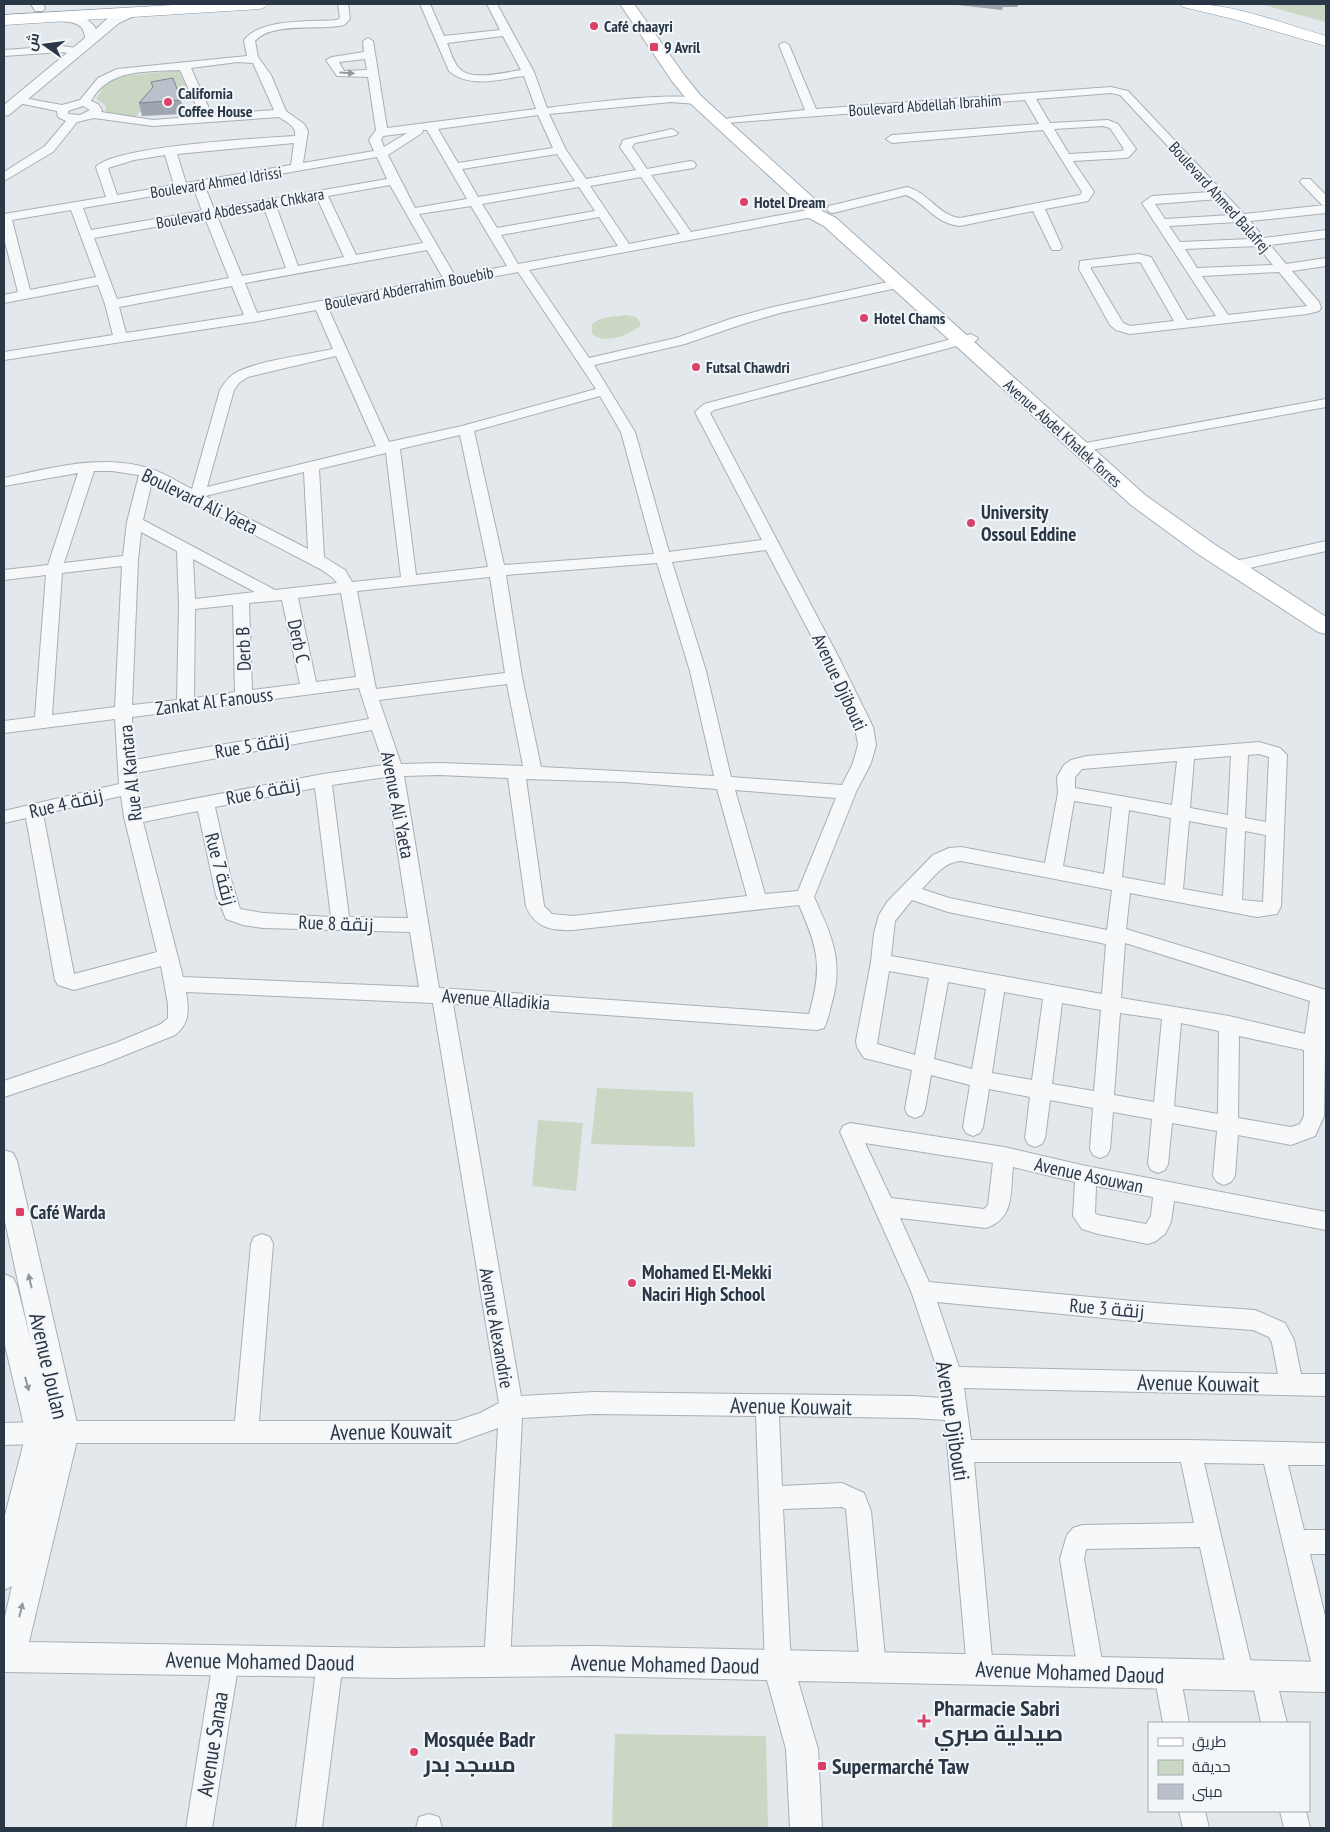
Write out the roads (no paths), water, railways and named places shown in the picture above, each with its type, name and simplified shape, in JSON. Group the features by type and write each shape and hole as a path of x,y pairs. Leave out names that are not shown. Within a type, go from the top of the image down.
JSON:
{"highway":[{"path":"4,10 38,6 108,4"},
{"path":"4,20 260,4"},
{"path":"1188,4 1237,15 1326,41"},
{"path":"1226,4 1326,31"}],"main road":[{"name":"Avenue Abdel Khalek Torres","path":"627,4 694,97 823,210 838,219 965,340 1145,506 1227,564 1326,627"},
{"name":"Avenue Abdel Khalek Torres","path":"644,4 672,54 692,84 823,210 830,222 897,284 1171,513 1245,564 1326,614"}],"street":[{"path":"253,59 249,40 255,33 268,29 340,23 345,19 343,4"},
{"path":"426,4 453,69 459,75 479,78 528,72"},
{"path":"492,4 528,72 560,150 581,184 626,248"},
{"path":"4,112 114,20 132,12"},
{"path":"58,16 86,23 92,32 91,38"},
{"path":"440,40 507,32"},
{"path":"368,42 380,143 394,181 451,281"},
{"path":"784,45 812,113"},
{"path":"4,53 61,49 77,51"},
{"path":"370,55 332,60 341,74 373,73"},
{"path":"84,103 96,86 113,73 132,69 253,59 257,61 262,69 281,113 300,126 302,138 296,169"},
{"path":"184,66 208,119"},
{"name":"Boulevard Abdellah Ibrahim","path":"730,121 812,113 1120,91"},
{"name":"Boulevard Ahmed Balafrej","path":"1120,91 1128,96 1221,195 1314,303 1314,308"},
{"path":"380,143 426,127 487,118 694,97"},
{"path":"1029,97 1088,194 1082,199 1038,208 1056,247"},
{"path":"18,100 63,109 74,104 92,104 96,108 93,114"},
{"path":"63,109 62,115 74,119 84,118 93,114 153,123 281,113"},
{"path":"4,177 49,149 74,119"},
{"path":"892,139 1046,126 1108,123 1114,126 1130,149 1130,152 1126,154 1065,158"},
{"path":"426,127 454,167 492,233 585,363 628,432 663,558 698,671 724,783 758,903"},
{"name":"Boulevard Ahmed Idrissi","path":"4,218 296,169 426,127"},
{"path":"672,133 632,140 626,144 628,150 688,237"},
{"path":"112,200 102,167 104,164 118,158 302,138"},
{"path":"454,167 560,150"},
{"path":"170,151 181,188"},
{"path":"412,212 690,165"},
{"name":"Boulevard Abdessadak Chkkara","path":"87,235 394,181"},
{"path":"1306,182 1326,202"},
{"path":"198,185 252,318"},
{"name":"Boulevard Abderrahim Bouebib","path":"4,356 252,318 688,237 823,210 905,191 913,193 946,220 952,222 1038,208"},
{"path":"321,194 352,260"},
{"path":"1221,195 1150,201 1148,204 1195,272 1224,319"},
{"path":"268,202 294,270"},
{"path":"76,206 112,304 120,338"},
{"path":"1160,223 1241,218 1326,209"},
{"path":"492,233 602,213"},
{"path":"4,218 25,295"},
{"path":"1177,246 1261,242 1326,234"},
{"path":"112,304 432,245"},
{"path":"1182,324 1146,260 1139,258 1085,264 1085,269 1113,320 1119,327 1130,330 1307,310 1314,308"},
{"path":"1195,272 1283,268 1326,262"},
{"path":"4,299 102,280"},
{"path":"585,363 680,341 738,321 778,310 897,284"},
{"path":"320,305 388,447 409,581"},
{"name":"Avenue Djibouti","path":"805,897 848,792 862,763 867,745 864,727 831,658 702,412 709,407 965,340"},
{"path":"195,494 227,390 234,380 243,374 260,369 342,352"},
{"path":"195,494 466,429 604,391"},
{"path":"1092,446 1326,403"},
{"path":"466,429 498,571 514,677 537,912 544,920 573,923 805,897"},
{"path":"311,466 316,560"},
{"path":"43,722 54,570 74,504 88,467"},
{"name":"Boulevard Ali Yaeta","path":"4,482 88,467 127,467 147,472 195,494 316,560 339,574 348,588"},
{"name":"Rue Al Kantara","path":"4,1089 134,1043 176,1024 178,1011 175,984 133,817 128,788 123,711 130,560 135,522 147,472"},
{"path":"135,522 185,550 281,595"},
{"path":"187,605 498,571 663,558 772,544"},
{"path":"1245,564 1326,546"},
{"path":"185,550 187,605 185,705"},
{"path":"4,575 130,560"},
{"name":"Avenue Ali Yaeta","path":"348,588 368,689 394,770 419,925 436,995"},
{"name":"Derb C","path":"281,595 309,688"},
{"name":"Derb B","path":"242,600 244,698"},
{"name":"Zankat Al Fanouss","path":"4,727 123,711 244,698 309,688 368,689 514,677"},
{"name":"Rue 5 زنقة","path":"126,768 379,723"},
{"path":"909,892 948,905 1116,936 1237,970 1323,997 1314,1044 1314,1116 1308,1130 1291,1136 1228,1125 980,1079 871,1052 867,1047 866,1041 881,962 886,920 894,907 939,860 949,855 961,854 1053,870 1232,905 1266,910 1272,906 1278,755 1259,748 1076,764 1070,769 1066,777 1067,793 1053,870"},
{"path":"1232,905 1240,750"},
{"path":"1173,894 1186,754"},
{"name":"Rue 6 زنقة","path":"133,817 324,780 394,770 439,769 524,772 848,792"},
{"path":"324,780 341,924"},
{"name":"Rue 4 زنقة","path":"4,817 128,788"},
{"path":"1067,793 1275,830"},
{"name":"Rue 7 زنقة","path":"205,803 222,883 231,910 237,916 253,920"},
{"path":"1100,1150 1102,1101 1112,1004 1121,804"},
{"path":"33,810 65,980 74,982 168,957"},
{"name":"Avenue Alladikia","path":"175,984 436,995 817,1022 825,992 828,961 824,944 805,897"},
{"name":"Rue 8 زنقة","path":"253,920 419,925"},
{"path":"881,962 996,984 1172,1013 1314,1044"},
{"path":"915,1109 940,972"},
{"path":"974,1127 996,984"},
{"path":"1035,1138 1054,993"},
{"name":"Avenue Alexandrie","path":"436,995 511,1408 497,1663"},
{"path":"1158,1164 1172,1013"},
{"path":"1224,1176 1228,1125 1229,1024"},
{"name":"Avenue Djibouti","path":"850,1132 922,1291 951,1377 961,1451 980,1669"},
{"name":"Avenue Asouwan","path":"850,1132 1004,1156 1164,1191 1326,1221"},
{"path":"884,1207 986,1219 993,1215 998,1207 1004,1156"},
{"name":"Avenue Joulan","path":"4,1161 8,1206 53,1433 7,1657"},
{"path":"1086,1175 1084,1216 1086,1220 1098,1225 1148,1234 1155,1232 1160,1226 1164,1191"},
{"path":"246,1432 262,1244"},
{"name":"Avenue Joulan","path":"4,1286 11,1352 53,1433 4,1575"},
{"name":"Rue 3 زنقة","path":"922,1291 1155,1313 1255,1320 1277,1330 1283,1340 1292,1385"},
{"name":"Avenue Kouwait","path":"951,1377 1326,1385"},
{"name":"Avenue Kouwait","path":"4,1434 456,1432 486,1422 511,1408 594,1403 913,1407 954,1410"},
{"path":"767,1406 778,1666 802,1748 806,1828"},
{"path":"961,1451 1326,1454"},
{"path":"1190,1452 1209,1536 1253,1676 1274,1722"},
{"path":"1273,1453 1326,1670"},
{"path":"772,1498 842,1495 856,1501 859,1511 873,1668"},
{"path":"1091,1672 1072,1559 1073,1549 1077,1540 1082,1537 1209,1536"},
{"path":"1294,1542 1326,1542"},
{"name":"Avenue Mohamed Daoud","path":"7,1657 330,1662 497,1663 592,1661 1326,1677"},
{"name":"Avenue Sanaa","path":"199,1828 226,1661"},
{"path":"309,1828 330,1662"},
{"path":"1167,1674 1176,1722"},
{"path":"1192,1812 1196,1828"},
{"path":"1293,1812 1297,1828"}],"place":[{"name":"Café chaayri","path":"594,26"},
{"name":"9 Avril","path":"654,47"},
{"name":"California Coffee House","path":"168,102"},
{"name":"Hotel Dream","path":"744,202"},
{"name":"Hotel Chams","path":"864,318"},
{"name":"Futsal Chawdri","path":"696,367"},
{"name":"University Ossoul Eddine","path":"971,523"},
{"name":"Café Warda","path":"20,1212"},
{"name":"Mohamed El-Mekki Naciri High School","path":"632,1283"},
{"name":"Pharmacie Sabri صيدلية صبري","path":"924,1721"},
{"name":"Mosquée Badr مسجد بدر","path":"414,1752"},
{"name":"Supermarché Taw","path":"822,1766"}]}
